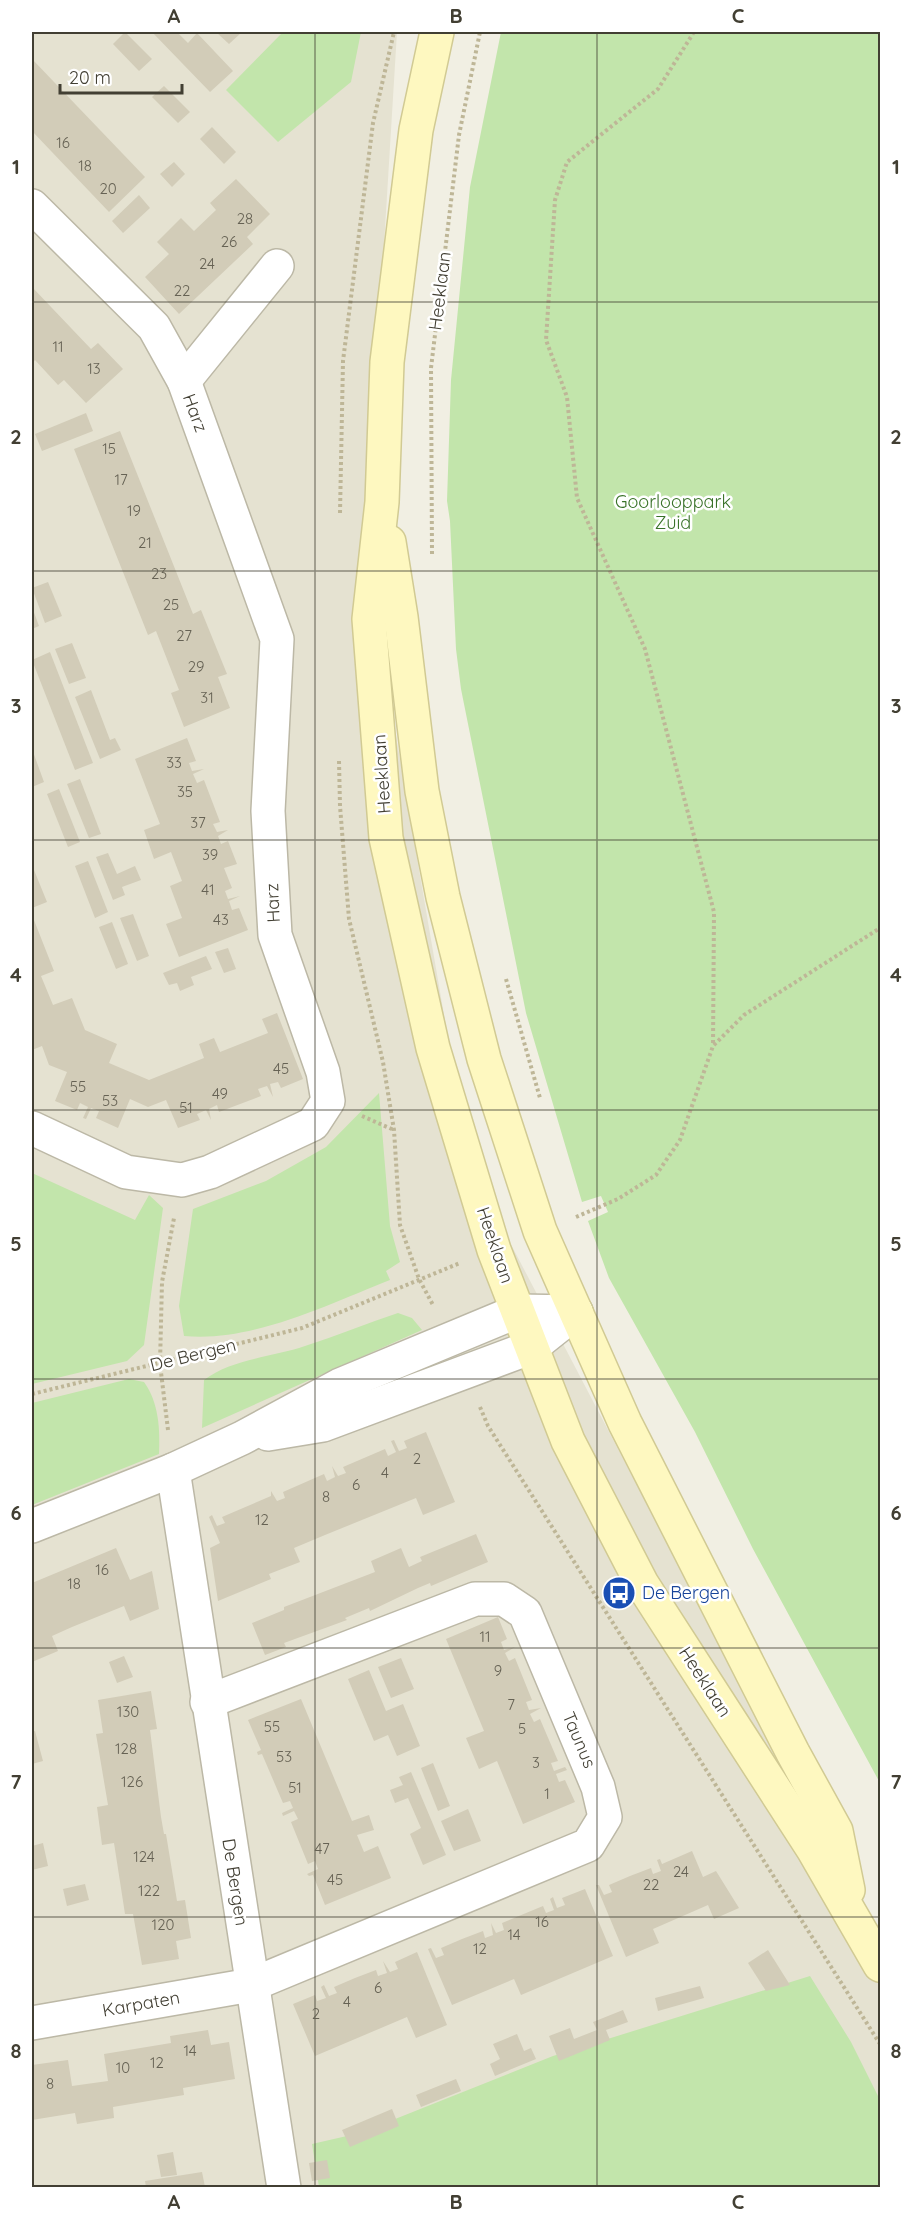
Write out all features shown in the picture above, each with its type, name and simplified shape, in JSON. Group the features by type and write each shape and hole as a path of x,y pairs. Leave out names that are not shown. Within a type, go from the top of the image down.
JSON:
{"main road":[{"name":"Heeklaan","path":"437,32 416,130 389,351 382,502 369,619 386,838 433,1048 494,1250 568,1441 642,1584 852,1912 880,1965"},
{"name":"Heeklaan","path":"382,502 401,617 422,791 443,897 484,1059 540,1231 625,1423 793,1753 836,1831 852,1912"}],"street":[{"name":"Harz","path":"32,206 154,327 184,381 277,639 268,811 275,935 322,1072 328,1101 313,1124 210,1172 182,1180 126,1172 32,1128"},
{"name":"Harz","path":"184,381 277,266"},
{"path":"32,1526 173,1470 242,1438 340,1384 518,1311 576,1312"},
{"path":"242,1438 322,1425 466,1372 532,1347 576,1312"},
{"name":"De Bergen","path":"173,1470 207,1702 284,2187"},
{"name":"Taunus","path":"207,1702 475,1599 504,1599 525,1613 598,1787 605,1817 588,1845 251,1985"},
{"name":"Karpaten","path":"32,2023 251,1985"}],"path":[{"name":"Heeklaan","path":"432,555 431,368 459,135 480,32"},
{"path":"569,1208 572,1219 618,1199 656,1175 680,1140 713,1046 714,912 645,649 577,498 567,397 546,340 555,200 567,162 658,89 694,32"},
{"path":"713,1046 744,1015 880,928"},
{"path":"504,974 542,1107"},
{"path":"173,1470 160,1364 162,1282 182,1180"},
{"name":"De Bergen","path":"32,1394 302,1328 419,1279 451,1338"},
{"path":"466,1372 488,1426 880,2044"}],"shaded area":[{"path":"32,32 397,32 365,556 470,1166 824,1843 880,1973 880,2187 32,2188"}],"green space":[{"path":"283,32 361,32 351,82 278,142 226,90"},
{"name":"Goorlooppark Zuid","path":"501,32 880,32 880,1783 753,1549 695,1432 609,1278 588,1221 608,1212 601,1196 582,1202 526,1013 461,689 456,649 447,501 451,380 470,187"},
{"path":"379,1093 390,1226 400,1262 386,1271 390,1280 316,1310 263,1328 210,1337 184,1336 179,1306 193,1209 266,1181 326,1147"},
{"path":"32,1173 135,1220 149,1195 163,1208 144,1345 127,1361 32,1384"},
{"path":"398,1313 412,1318 422,1330 202,1428 204,1380 215,1373 239,1363 293,1350"},
{"path":"129,1379 144,1382 153,1399 159,1426 159,1454 32,1505 32,1403"},
{"path":"810,1976 851,2042 880,2100 880,2187 319,2187 312,2144 360,2133 553,2056"}],"building":[{"path":"125,32 152,59 139,71 113,44"},
{"path":"152,32 177,32 188,43 197,33 233,71 210,92"},
{"path":"216,32 242,32 229,44"},
{"path":"32,59 145,177 109,212 32,131"},
{"path":"164,86 190,112 178,123 152,97"},
{"path":"212,127 236,152 224,164 200,139"},
{"path":"174,162 185,174 172,187 160,174"},
{"path":"236,179 270,214 247,237 253,244 179,314 145,277 169,254 157,242 181,218 194,231 216,210 210,203"},
{"path":"139,195 150,208 123,233 112,221"},
{"path":"32,287 91,349 98,343 123,369 86,403 64,380 58,385 35,360 32,364"},
{"path":"86,413 93,431 42,451 35,434"},
{"path":"120,431 193,614 201,610 227,674 218,677 230,708 184,727 171,693 179,690 156,631 148,635 74,449"},
{"path":"48,582 62,616 45,623 32,588"},
{"path":"32,607 39,626 32,629"},
{"path":"72,643 86,678 69,684 55,649"},
{"path":"50,652 93,763 75,770 32,660"},
{"path":"91,690 110,740 115,738 121,750 100,759 75,697"},
{"path":"187,738 196,761 189,763 192,771 204,769 193,774 197,783 204,780 220,822 213,824 217,832 228,830 218,836 221,844 228,841 237,864 224,868 232,888 225,891 228,899 240,896 229,901 232,910 239,908 248,930 179,957 166,924 182,918 170,886 182,881 171,852 154,859 144,830 160,824 135,759"},
{"path":"32,749 44,782 32,787"},
{"path":"80,779 101,834 89,838 67,784"},
{"path":"59,789 80,842 68,847 47,794"},
{"path":"108,853 117,874 135,866 141,880 122,887 125,895 113,900 96,857"},
{"path":"88,861 108,912 95,918 75,866"},
{"path":"32,865 47,902 32,908"},
{"path":"133,914 149,956 137,961 120,918"},
{"path":"32,915 54,971 41,976 53,1005 72,998 85,1030 117,1044 109,1063 149,1080 204,1058 199,1044 214,1038 220,1052 268,1033 262,1019 277,1013 303,1079 281,1088 278,1082 270,1084 273,1097 267,1086 258,1089 261,1096 219,1112 217,1105 209,1109 211,1120 206,1110 197,1114 200,1120 178,1128 166,1100 148,1107 130,1099 118,1128 96,1118 99,1111 91,1108 86,1119 83,1118 88,1107 80,1103 77,1110 55,1101 67,1072 49,1065 42,1046 32,1050"},
{"path":"112,922 128,964 116,969 99,927"},
{"path":"228,948 236,969 224,973 215,952"},
{"path":"206,956 212,969 191,977 194,985 180,991 177,983 169,985 163,973"},
{"path":"426,1432 455,1502 423,1515 416,1498 325,1535 294,1548 300,1562 269,1574 271,1579 218,1601 210,1548 220,1543 209,1517 212,1515 217,1526 225,1523 222,1517 271,1496 271,1491 277,1501 285,1498 283,1492 324,1474 327,1481 335,1477 332,1466 338,1476 346,1473 343,1467 385,1449 388,1456 396,1452 391,1441 394,1440 399,1451 407,1448 404,1441"},
{"path":"476,1534 488,1562 431,1586 430,1583 370,1611 369,1608 345,1618 347,1620 284,1643 286,1647 265,1655 252,1623 284,1610 284,1607 375,1572 371,1561 401,1548 409,1567 422,1561 420,1557"},
{"path":"116,1548 130,1580 152,1571 159,1609 130,1621 124,1606 72,1627 52,1636 58,1651 32,1662 32,1583"},
{"path":"498,1617 507,1639 501,1642 504,1650 515,1647 505,1653 509,1661 515,1658 532,1700 526,1702 529,1710 541,1708 530,1714 534,1722 540,1719 558,1761 551,1763 554,1771 565,1767 567,1770 556,1774 559,1782 565,1780 575,1802 523,1824 497,1761 479,1769 466,1738 484,1731 446,1639"},
{"path":"124,1656 133,1677 117,1683 109,1662"},
{"path":"401,1658 414,1689 391,1698 378,1667"},
{"path":"369,1670 386,1711 403,1704 420,1746 397,1756 388,1735 374,1741 348,1679"},
{"path":"151,1691 157,1729 150,1730 161,1817 177,1901 185,1900 191,1938 176,1941 179,1959 142,1965 133,1914 125,1914 114,1843 102,1845 97,1807 108,1805 96,1734 103,1733 98,1700"},
{"path":"301,1699 352,1821 369,1815 374,1830 357,1835 364,1852 378,1846 391,1878 325,1905 313,1875 307,1874 318,1869 315,1861 308,1864 291,1822 298,1819 294,1811 283,1816 282,1813 293,1808 290,1801 283,1803 262,1754 258,1755 257,1752 261,1750 248,1720"},
{"path":"35,1731 43,1761 32,1764 32,1732"},
{"path":"433,1763 450,1806 438,1811 421,1768"},
{"path":"411,1772 446,1855 423,1865 410,1834 421,1828 408,1798 395,1803 390,1790 403,1785 399,1777"},
{"path":"468,1809 481,1841 454,1851 441,1821"},
{"path":"43,1843 48,1866 32,1870 32,1846"},
{"path":"692,1851 703,1877 716,1871 739,1908 714,1919 708,1905 653,1929 659,1943 626,1957 596,1885 599,1885 604,1895 612,1892 609,1885 630,1876 651,1868 653,1874 661,1871 657,1860 660,1859 662,1864"},
{"path":"85,1884 89,1900 67,1906 63,1889"},
{"path":"585,1889 613,1956 521,1995 514,1979 452,2005 428,1949 431,1948 436,1958 444,1955 441,1948 462,1939 483,1931 485,1938 493,1935 491,1923 496,1933 504,1930 502,1923 543,1906 546,1913 554,1910 550,1899 553,1897 557,1908 565,1905 562,1898"},
{"path":"768,1950 790,1985 766,1991 748,1963"},
{"path":"417,1952 447,2025 416,2038 407,2017 315,2056 293,2004 315,1995 317,2001 326,1998 321,1987 324,1985 329,1996 337,1993 334,1987 355,1978 376,1970 378,1976 387,1973 383,1961 390,1972 398,1969 395,1962"},
{"path":"700,1986 704,1998 658,2011 655,1998"},
{"path":"623,2010 628,2022 606,2030 610,2040 559,2061 549,2036 570,2028 574,2039 597,2030 593,2022"},
{"path":"208,2030 211,2045 229,2042 235,2079 183,2088 184,2095 113,2107 114,2118 77,2124 75,2113 32,2120 32,2065 68,2060 72,2086 108,2081 104,2054 171,2043 170,2036"},
{"path":"517,2034 524,2051 531,2048 536,2059 495,2076 490,2064 500,2059 493,2044"},
{"path":"456,2079 461,2091 421,2107 416,2095"},
{"path":"392,2109 399,2126 350,2147 342,2130"},
{"path":"173,2152 177,2175 161,2177 157,2155"},
{"path":"327,2160 330,2178 312,2181 309,2163"},
{"path":"202,2172 205,2187 146,2187 145,2181"}],"place":[{"name":"De Bergen","path":"619,1593"}]}
